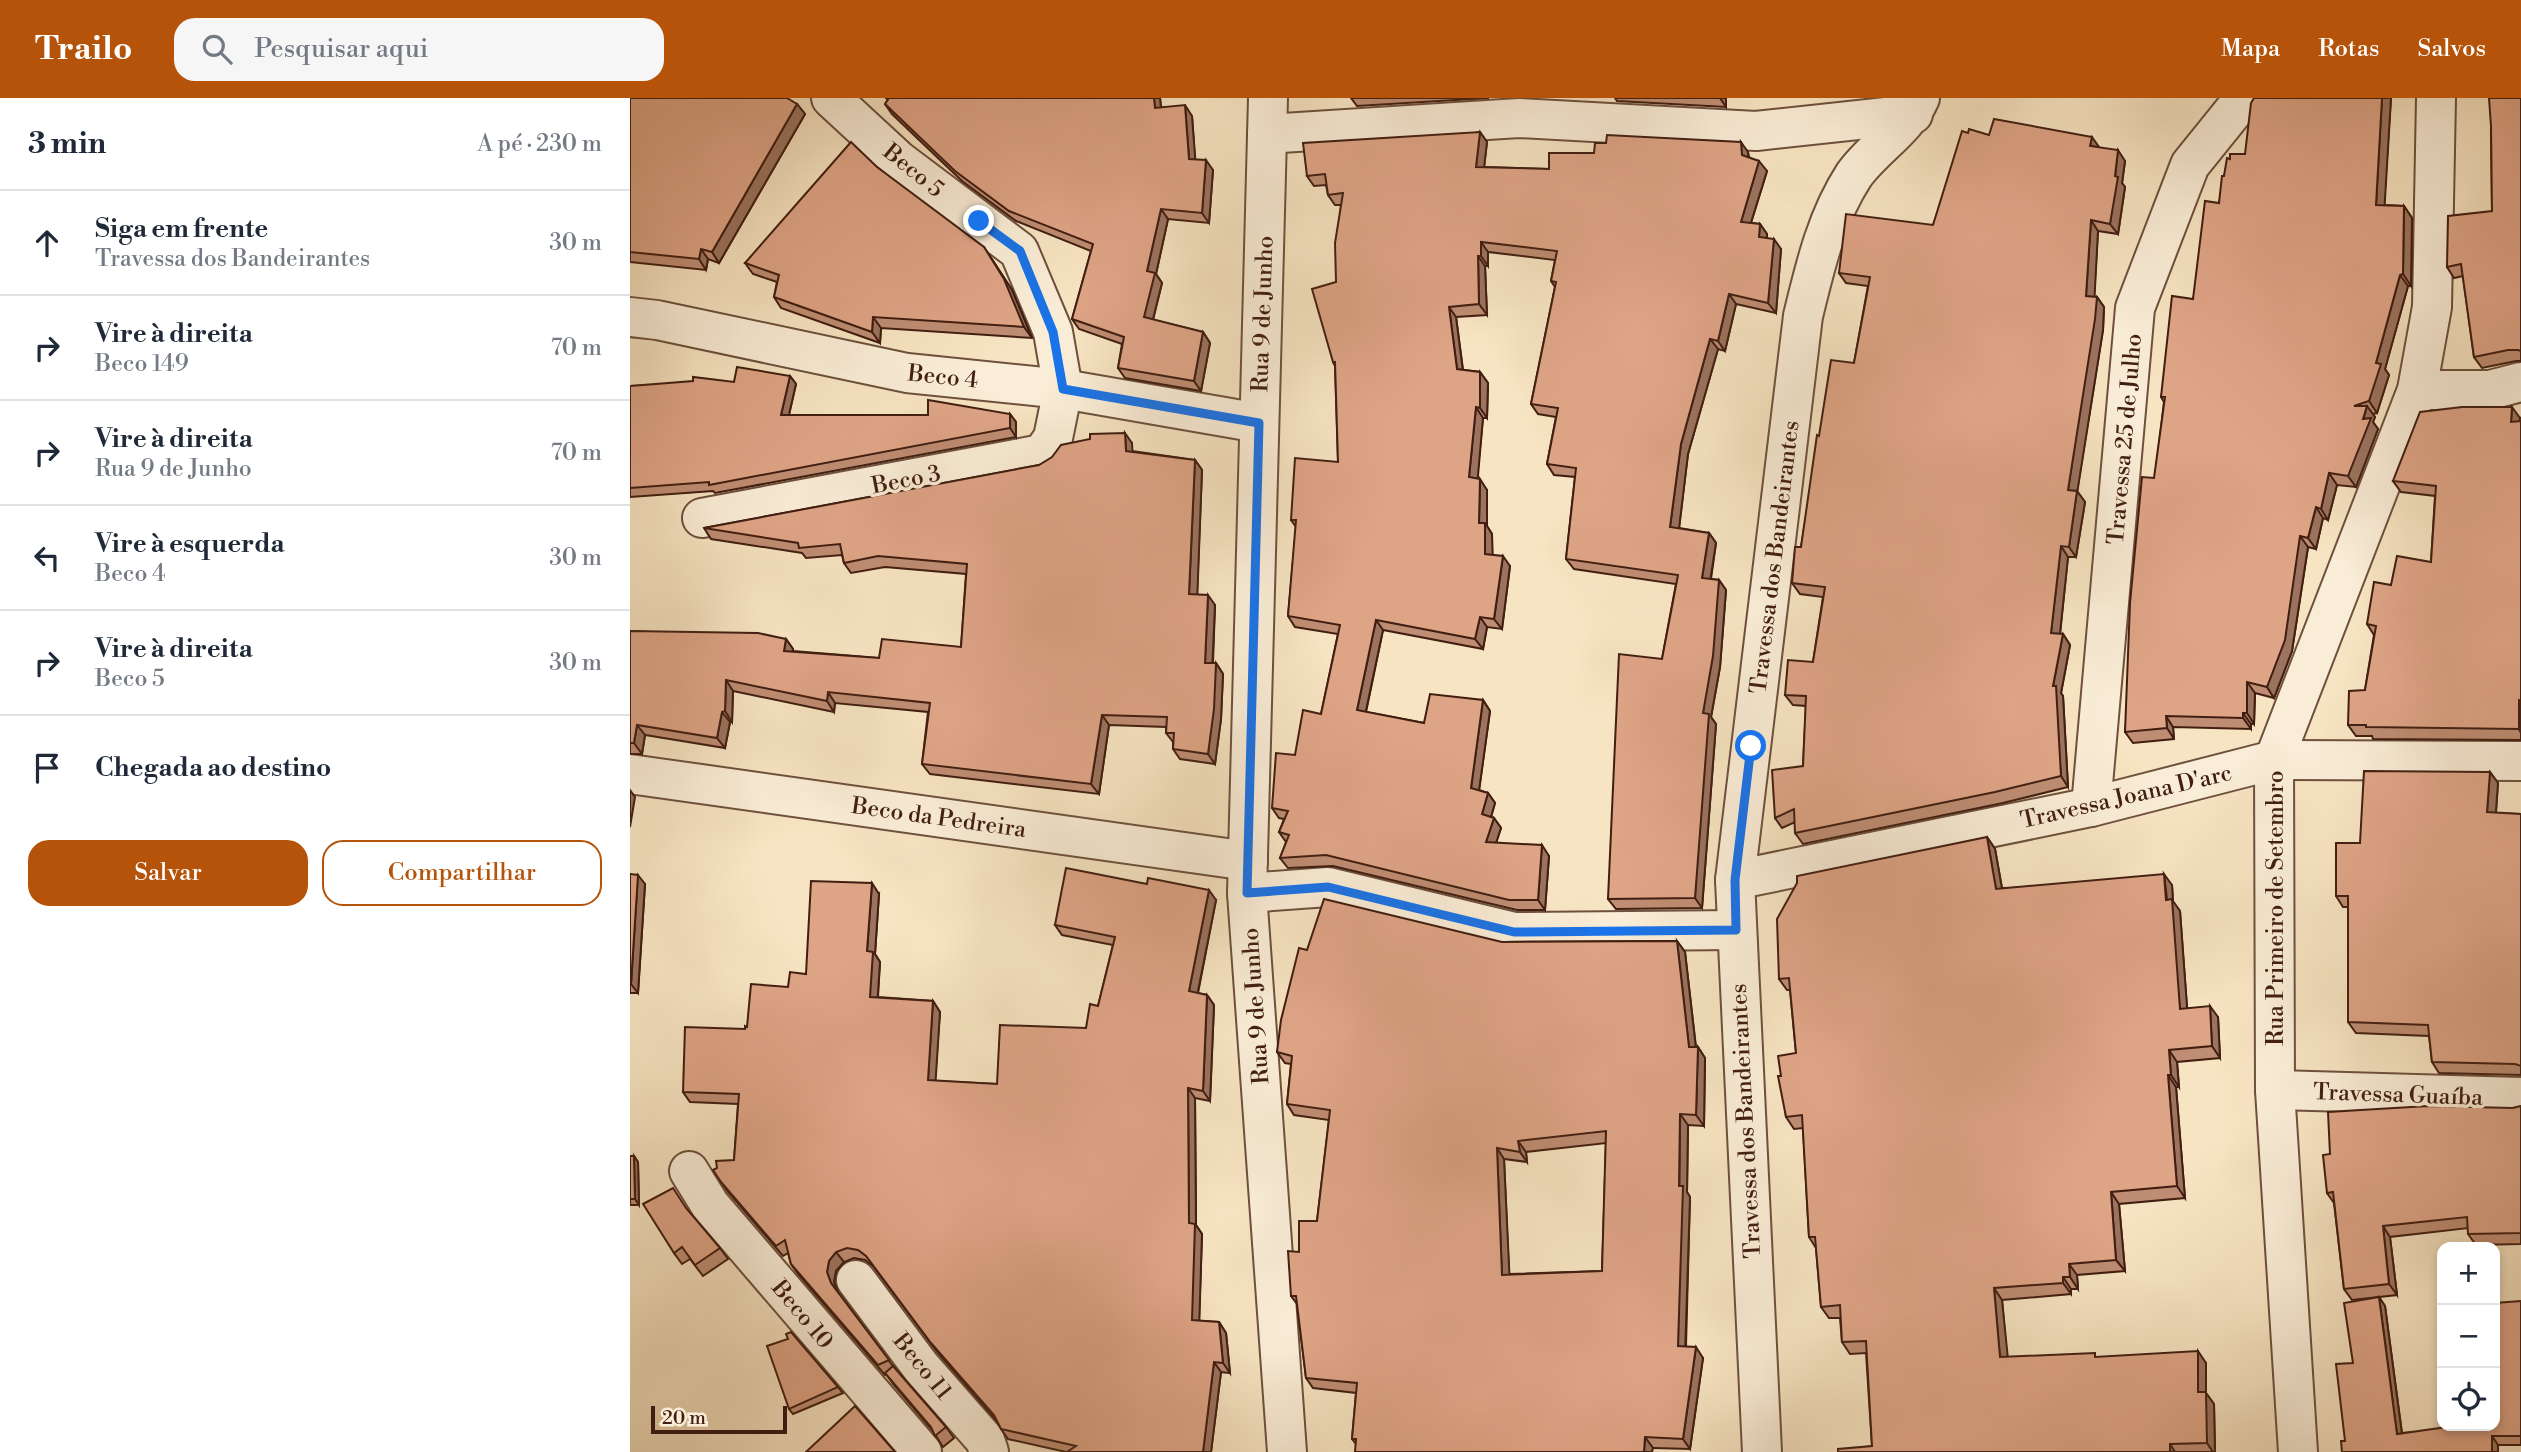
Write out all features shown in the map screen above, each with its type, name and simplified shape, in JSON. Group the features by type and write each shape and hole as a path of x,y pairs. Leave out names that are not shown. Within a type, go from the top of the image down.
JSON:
{"street":[{"name":"Beco 5","path":"831,98 898,160 1020,251 1053,332 1063,389"},
{"name":"Travessa 25 de Julho","path":"2091,807 2135,308 2190,165 2244,98"},
{"name":"Rua Primeiro de Setembro","path":"2298,1452 2275,1090 2274,760 2417,390 2432,307 2436,98"},
{"path":"1268,116 1519,118 1756,131 1917,106"},
{"name":"Travessa dos Bandeirantes","path":"1762,1452 1735,880 1803,316 1822,239 1855,174 1917,106"},
{"name":"Rua 9 de Junho","path":"1268,116 1247,877 1287,1452"},
{"name":"Beco 4","path":"630,317 657,320 907,373 1063,389 1259,423"},
{"path":"2417,390 2490,390 2521,383"},
{"name":"Beco 3","path":"702,518 1042,454 1053,438 1063,389"},
{"name":"Travessa Joana D'arc","path":"1735,880 2091,807 2274,760 2521,761"},
{"name":"Beco da Pedreira","path":"630,774 1247,877 1328,887 1514,932 1736,930"},
{"name":"Travessa Guaíba","path":"2275,1090 2521,1097"},
{"name":"Beco 10","path":"690,1171 710,1205 922,1452"},
{"name":"Beco 11","path":"856,1280 921,1367 985,1440 989,1452"}],"building":[{"path":"630,98 787,98 797,104 712,252 701,249 699,259 630,252"},
{"path":"889,98 1154,98 1155,108 1185,105 1189,159 1206,160 1202,213 1161,209 1147,271 1155,273 1144,317 1203,332 1194,381 1118,368 1124,337 1072,319 1093,244 1009,211 955,171 885,104"},
{"path":"2254,98 2382,98 2376,205 2404,206 2403,274 2400,275 2376,363 2381,364 2369,401 2354,406 2367,406 2363,419 2371,418 2348,476 2329,473 2321,509 2316,507 2308,538 2300,536 2285,640 2267,687 2247,682 2247,713 2243,713 2243,718 2166,716 2167,728 2125,732 2130,603 2142,477 2154,478 2165,397 2161,397 2172,296 2193,299 2205,201 2219,203 2227,158 2230,159 2230,154 2245,154 2251,103"},
{"path":"2489,98 2521,98 2521,351 2508,350 2474,357 2461,264 2447,267 2448,216 2492,211"},
{"path":"1994,119 2092,137 2090,146 2118,150 2115,176 2118,177 2110,224 2091,220 2086,296 2097,297 2095,319 2068,490 2077,491 2069,547 2061,546 2051,633 2063,634 2053,686 2056,686 2061,776 1795,833 1794,809 1775,818 1772,770 1803,766 1806,696 1785,695 1788,660 1813,662 1825,587 1792,583 1795,547 1801,547 1831,360 1854,363 1870,277 1839,273 1846,214 1933,225 1962,131 1968,133 1969,129 1989,135"},
{"path":"1480,132 1476,167 1549,169 1549,153 1594,153 1595,143 1606,143 1607,135 1741,142 1742,155 1759,161 1741,222 1760,224 1759,237 1774,239 1768,303 1729,294 1718,341 1710,339 1681,444 1670,527 1709,533 1702,578 1719,580 1713,656 1703,713 1709,714 1695,898 1608,899 1619,654 1662,659 1678,575 1566,559 1576,468 1547,464 1558,408 1531,404 1556,282 1551,281 1557,251 1481,242 1481,256 1478,256 1479,304 1449,307 1457,369 1480,372 1480,408 1476,407 1469,477 1480,479 1479,523 1485,523 1485,554 1503,556 1494,619 1480,617 1475,639 1376,620 1357,710 1424,723 1430,694 1483,700 1471,788 1488,793 1482,814 1494,818 1486,842 1542,845 1538,900 1509,900 1326,855 1280,858 1289,835 1279,832 1288,811 1272,808 1276,753 1295,755 1303,710 1321,714 1340,625 1288,616 1296,520 1291,520 1295,458 1338,462 1335,362 1312,289 1336,282 1335,243 1343,193 1328,195 1325,174 1307,176 1303,143"},
{"path":"851,142 877,167 984,247 1004,279 1024,327 873,317 872,332 774,297 779,275 745,263"},
{"path":"737,367 790,376 781,415 928,415 928,400 1010,414 1010,428 709,485 709,482 630,488 630,386 693,381 693,377 734,382"},
{"path":"2462,407 2512,407 2511,422 2521,421 2519,729 2348,725 2349,691 2365,690 2376,626 2367,624 2374,582 2391,585 2397,556 2431,562 2436,486 2393,481 2420,412"},
{"path":"1125,433 1126,451 1195,460 1189,594 1208,595 1205,663 1216,663 1208,754 1173,749 1174,733 1166,733 1167,717 1102,715 1091,784 922,764 930,703 828,692 827,701 726,680 725,711 722,712 717,738 637,725 634,743 630,743 630,631 758,633 786,639 784,651 879,658 882,639 961,647 967,564 878,556 844,563 840,544 799,548 798,543 704,528 1039,465 1052,457 1061,445 1090,439 1090,434"},
{"path":"2364,771 2490,772 2487,812 2521,814 2521,1066 2432,1062 2428,1025 2348,1022 2348,896 2336,896 2336,843 2360,843"},
{"path":"1987,837 1996,889 2164,874 2166,900 2172,899 2180,1009 2210,1006 2212,1046 2169,1050 2171,1075 2168,1075 2177,1186 2111,1192 2116,1260 2069,1264 2070,1277 2063,1277 2063,1283 1994,1288 2000,1357 2095,1353 2095,1357 2198,1351 2198,1392 2206,1392 2207,1443 2170,1444 2170,1452 1838,1452 1838,1449 1872,1446 1866,1341 1842,1342 1840,1305 1821,1307 1815,1237 1809,1237 1802,1115 1786,1117 1778,1076 1781,1076 1778,1056 1796,1053 1789,978 1779,979 1777,919 1797,883 1797,876"},
{"path":"1066,868 1147,884 1148,878 1209,890 1189,991 1207,995 1203,1091 1188,1088 1189,1223 1195,1224 1192,1320 1219,1322 1223,1363 1214,1362 1203,1452 1067,1452 1076,1446 1001,1429 994,1415 931,1343 866,1256 858,1250 847,1248 836,1252 829,1261 827,1272 831,1283 889,1360 878,1365 791,1264 785,1240 776,1246 713,1170 717,1168 716,1161 734,1160 739,1094 683,1092 685,1027 745,1029 751,984 788,987 790,972 806,974 811,881 872,883 867,951 873,952 870,997 933,1001 928,1080 997,1084 1000,1025 1086,1028 1090,1004 1098,1006 1115,937 1055,925"},
{"path":"630,874 638,875 631,984 630,984"},
{"path":"1324,899 1502,942 1677,941 1689,1047 1698,1047 1696,1115 1680,1114 1679,1186 1683,1186 1678,1346 1696,1347 1683,1439 1645,1437 1644,1452 1355,1452 1356,1439 1352,1439 1357,1383 1306,1378 1296,1296 1291,1296 1288,1251 1299,1252 1299,1221 1317,1221 1330,1110 1287,1104 1292,1056 1277,1052 1281,1020 1299,948 1307,950","holes":["1606,1131 1602,1271 1502,1275 1497,1148 1520,1152 1518,1141"]},
{"path":"2428,1106 2521,1106 2521,1233 2468,1234 2467,1217 2383,1226 2389,1284 2344,1289 2333,1192 2327,1193 2323,1155 2330,1154 2328,1112"},
{"path":"630,1156 634,1156 635,1199 630,1199"},
{"path":"673,1188 720,1248 695,1265 682,1247 674,1253 643,1204"},
{"path":"2379,1297 2397,1434 2437,1428 2437,1431 2500,1431 2500,1303 2521,1301 2521,1436 2492,1436 2492,1452 2342,1452 2341,1441 2345,1441 2336,1364 2353,1363 2344,1303"},
{"path":"791,1332 838,1387 789,1409 767,1346 788,1339 786,1334"},
{"path":"893,1366 946,1427 935,1436 931,1427 885,1373"},
{"path":"855,1406 895,1452 806,1452"}],"route":[{"path":"979,221 1020,251 1053,332 1063,389 1259,423 1247,893 1328,887 1514,932 1736,930 1735,880 1751,746"}]}
